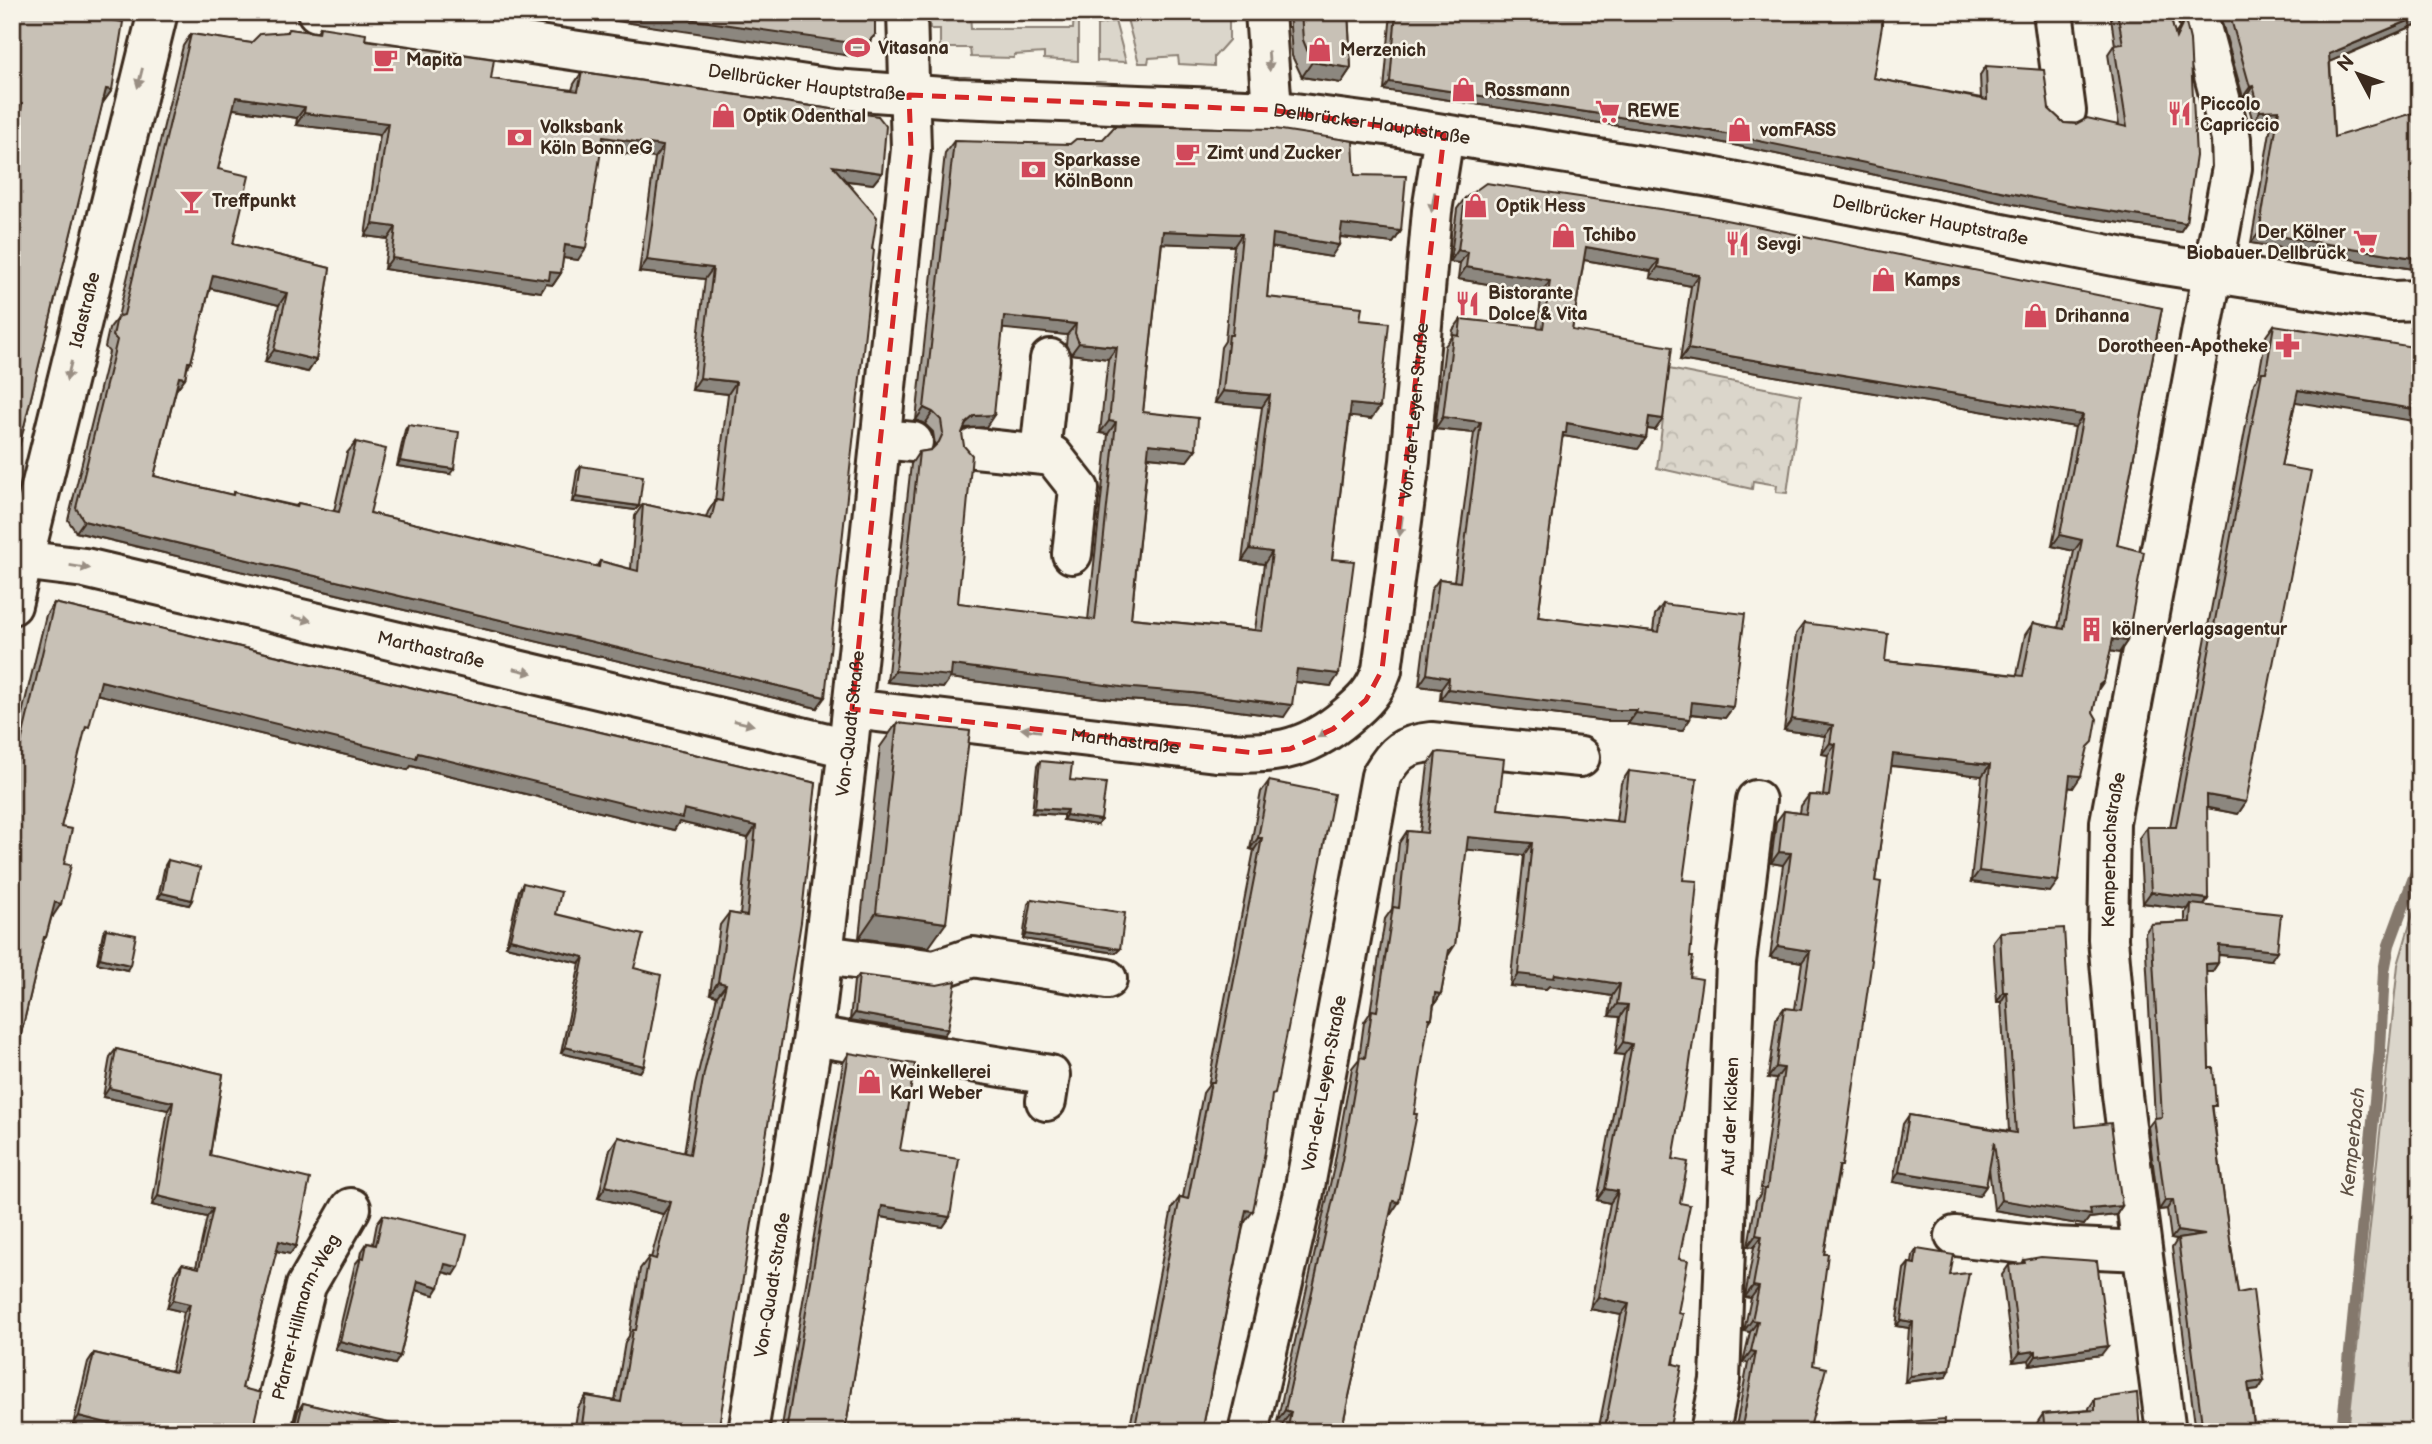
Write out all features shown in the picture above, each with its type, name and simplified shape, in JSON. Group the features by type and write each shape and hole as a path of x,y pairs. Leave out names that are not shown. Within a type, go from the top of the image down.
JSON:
{"street":[{"name":"Idastraße","path":"12,605 18,560 158,12"},
{"name":"Dellbrücker Hauptstraße","path":"317,12 833,89 909,96 1272,110 1712,177 2145,262 2393,301 2420,300"},
{"name":"Von-Quadt-Straße","path":"748,1432 813,1036 852,709 897,441 911,149 907,12"},
{"path":"1265,12 1272,110"},
{"path":"2053,12 2066,111"},
{"name":"Kemperbachstraße","path":"2166,1432 2122,1095 2108,939 2110,822 2232,168 2231,139 2197,12"},
{"name":"Von-der-Leyen-Straße","path":"1376,686 1382,670 1410,461 1432,211 1444,135"},
{"path":"1040,454 1050,359"},
{"path":"975,448 1053,456 1079,489 1072,554"},
{"name":"Marthastraße","path":"18,560 85,568 848,748"},
{"name":"Marthastraße","path":"852,709 1216,752 1255,753 1290,749 1312,741 1333,729 1366,700 1376,686"},
{"name":"Von-der-Leyen-Straße","path":"1248,1432 1303,1197 1381,776 1392,757 1411,744 1431,741 1580,757"},
{"name":"Auf der Kicken","path":"1710,1432 1720,1380 1736,962 1756,800"},
{"path":"824,955 934,970 973,957 1107,979"},
{"path":"813,1036 1050,1075 1046,1101"},
{"name":"Pfarrer-Hillmann-Weg","path":"270,1432 306,1286 351,1208"},
{"path":"1955,1236 2053,1247 2142,1251"}],"highlighted area":[{"path":"909,95 1272,110 1444,135 1382,670 1366,700 1333,729 1290,749 1255,753 852,709 911,149"}],"green space":[{"path":"940,12 970,12 971,29 1073,29 1074,13 1078,13 1078,61 1044,59 1044,53 1014,55 1014,58 971,57 970,48 940,48 940,29 930,29 929,18 940,18"},
{"path":"1161,12 1229,12 1229,40 1214,57 1214,66 1179,64 1178,56 1149,58 1148,63 1139,63 1127,19"},
{"path":"1115,21 1126,62 1097,61 1097,25"},
{"path":"1669,369 1801,395 1787,493 1776,492 1777,485 1753,481 1752,489 1657,468"},
{"path":"2420,890 2420,1432 2348,1432 2398,965"}],"building":[{"path":"12,12 65,12 123,22 112,90 106,89 12,476 12,183 23,136 17,135 22,104 12,102"},
{"path":"640,12 875,12 875,35 865,45"},
{"path":"1301,12 1348,12 1351,68 1312,62 1303,40"},
{"path":"1396,12 1882,12 1873,78 1987,100 1986,66 2044,70 2049,109 2064,123 2076,124 2087,118 2127,127 2114,45 2123,44 2117,12 2169,12 2176,38 2185,19 2190,40 2196,156 2186,223 2063,204 1711,131 1390,82"},
{"path":"2229,12 2420,12 2420,16 2329,54 2334,137 2420,111 2420,259 2259,233 2279,110 2260,111 2253,86 2250,87"},
{"path":"320,27 366,34 365,40 494,59 491,79 578,91 582,72 878,116 886,126 882,173 833,166 877,217 825,697 84,521 76,508 117,340 113,336 117,317 124,315 191,34 251,43 260,34 288,32 289,29 319,33","holes":["236,97 305,107 304,113 388,123 373,224 396,227 392,258 549,280 550,272 561,273 565,245 586,248 603,137 663,146 647,260 713,268 700,378 736,382 722,501 716,500 711,519 643,504 638,571 600,561 599,567 370,513 386,449 356,442 339,512 298,503 297,507 234,492 233,495 154,476 179,377 185,378 188,362 191,362 213,275 287,293 274,350 316,360 330,268 233,244 249,176 218,169"]},
{"path":"1115,126 1275,129 1353,141 1355,175 1406,176 1401,231 1342,224 1339,245 1273,234 1267,297 1362,307 1360,320 1389,323 1380,407 1351,404 1332,559 1354,561 1339,674 1297,669 1292,705 1121,687 952,665 951,676 895,671 919,452 931,450 943,433 941,420 924,408 954,141 1070,144 1076,139 1103,139","holes":["1163,231 1242,234 1232,335 1229,335 1223,391 1270,395 1250,549 1272,552 1262,631 1131,618 1149,444 1196,449 1198,418 1143,412","1004,316 1076,324 1075,333 1079,343 1117,347 1109,421 1116,422 1095,620 958,603 972,455 964,446 962,433 966,423 974,416 994,415"]},
{"path":"1486,183 1706,216 2162,308 2117,545 2144,552 2127,641 2113,639 2104,681 2099,685 2093,712 2097,719 2093,742 2088,747 2081,776 2070,775 2058,881 1979,871 1990,765 1893,754 1875,881 1881,882 1870,959 1872,960 1842,1166 1839,1166 1824,1254 1828,1254 1813,1365 1826,1368 1811,1424 1851,1422 1852,1426 1945,1419 1944,1432 1741,1432 1756,1352 1751,1351 1758,1321 1752,1320 1759,1287 1753,1286 1762,1236 1756,1235 1764,1189 1767,1189 1784,1068 1776,1067 1784,1008 1801,1010 1810,951 1778,946 1791,853 1779,852 1784,811 1806,814 1809,795 1829,796 1836,744 1830,743 1833,725 1792,719 1804,623 1888,634 1885,661 2023,676 2033,623 2064,629 2082,540 2060,535 2083,415 1688,349 1699,275 1658,267 1659,260 1586,247 1572,330 1672,347 1663,419 1649,417 1646,438 1567,423 1566,433 1563,433 1538,617 1659,632 1663,604 1745,614 1733,707 1692,702 1690,719 1636,713 1637,710 1615,710 1448,689 1449,678 1427,674 1439,579 1460,582 1481,422 1443,417 1453,335 1459,336 1461,319 1543,328 1550,281 1466,267 1468,252 1458,250 1465,198"},
{"path":"2274,325 2420,348 2420,410 2298,390 2281,466 2311,471 2246,802 2207,795 2208,899 2151,892 2147,827 2176,827 2262,372 2266,372"},
{"path":"408,425 459,432 454,469 400,461"},
{"path":"581,466 643,476 639,506 576,497"},
{"path":"54,603 816,783 801,922 718,1432 581,1432 586,1396 621,1402 649,1257 656,1259 671,1202 606,1186 618,1137 690,1154 704,1073 726,984 718,982 729,913 747,916 756,826 684,809 682,818 418,753 416,758 101,681 89,727 86,726 61,827 72,829 64,864 71,865 61,904 55,902 44,937 12,1072 12,768 15,759 17,760"},
{"path":"897,723 970,731 946,923 876,913"},
{"path":"1436,753 1504,759 1498,809 1623,822 1629,771 1697,779 1683,880 1697,881 1690,977 1702,979 1673,1159 1688,1162 1680,1203 1690,1205 1679,1259 1688,1260 1678,1313 1683,1314 1673,1364 1682,1366 1669,1432 1604,1432 1629,1304 1598,1297 1618,1191 1605,1189 1632,1044 1623,1042 1628,1005 1617,1004 1620,984 1555,974 1554,978 1518,974 1532,843 1468,837 1455,945 1449,950 1441,994 1435,993 1432,1018 1429,1018 1414,1114 1417,1114 1399,1202 1393,1201 1343,1423 1367,1429 1366,1432 1287,1432 1291,1412 1285,1410 1342,1160 1360,1057 1365,1058 1372,1010 1377,1011 1393,907 1399,908 1407,831 1427,833"},
{"path":"1040,761 1072,764 1070,780 1106,783 1101,820 1066,815 1067,810 1035,808"},
{"path":"1269,781 1334,794 1275,1094 1272,1095 1265,1152 1253,1211 1246,1210 1202,1432 1134,1432 1180,1197 1188,1199 1211,1082 1214,1082 1262,838 1258,838"},
{"path":"168,860 200,868 192,900 162,893"},
{"path":"523,883 561,892 556,914 643,935 634,968 661,975 644,1066 565,1047 584,957 510,939"},
{"path":"1032,899 1125,913 1120,949 1026,934"},
{"path":"2191,904 2281,914 2277,951 2219,945 2218,963 2206,964 2209,1068 2213,1068 2216,1106 2212,1106 2225,1206 2238,1293 2253,1290 2264,1381 2248,1383 2255,1432 2203,1432 2178,1239 2205,1235 2177,1231 2173,1200 2165,1201 2154,1118 2162,1117 2151,924 2190,922"},
{"path":"2064,928 2076,1127 2111,1123 2122,1206 2090,1209 2091,1215 2001,1200 1994,1142 1986,1186 1899,1172 1909,1115 2016,1133 2007,992 2003,992 2000,932"},
{"path":"106,929 136,935 130,965 100,958"},
{"path":"859,975 937,985 956,981 948,1029 855,1013"},
{"path":"116,1049 223,1074 210,1155 310,1179 296,1246 279,1241 242,1388 261,1393 255,1418 256,1432 143,1432 79,1416 94,1353 175,1372 190,1304 173,1300 182,1264 199,1268 213,1209 158,1196 173,1102 109,1088"},
{"path":"849,1053 915,1064 900,1150 959,1159 950,1217 882,1206 845,1432 786,1432"},
{"path":"383,1215 467,1235 459,1267 445,1264 439,1287 418,1281 400,1356 340,1341 361,1257 364,1258 367,1243 376,1245"},
{"path":"1917,1249 1954,1255 1950,1275 1969,1273 1950,1370 1910,1376 1913,1322 1901,1320 1909,1263 1915,1264"},
{"path":"2041,1257 2097,1261 2108,1346 2036,1356 2036,1351 2020,1353 2009,1265"},
{"path":"2137,1393 2140,1432 2045,1432 2043,1414 2095,1410 2095,1399"},
{"path":"303,1403 414,1429 414,1432 296,1432"}],"waterway":[{"name":"Kemperbach","path":"2342,1432 2380,1050 2384,971 2389,945 2420,861"}],"place":[{"name":"Vitasana","path":"858,48"},
{"name":"Merzenich","path":"1320,50"},
{"name":"Mapita","path":"386,60"},
{"name":"Rossmann","path":"1464,90"},
{"name":"REWE","path":"1607,111"},
{"name":"Piccolo Capriccio","path":"2180,114"},
{"name":"Optik Odenthal","path":"723,116"},
{"name":"vomFASS","path":"1740,130"},
{"name":"Volksbank Köln Bonn eG","path":"520,137"},
{"name":"Zimt und Zucker","path":"1187,153"},
{"name":"Sparkasse KölnBonn","path":"1034,170"},
{"name":"Treffpunkt","path":"192,201"},
{"name":"Optik Hess","path":"1476,206"},
{"name":"Tchibo","path":"1563,235"},
{"name":"Der Kölner Biobauer Dellbrück","path":"2366,242"},
{"name":"Sevgi","path":"1737,244"},
{"name":"Kamps","path":"1884,280"},
{"name":"Bistorante Dolce & Vita","path":"1468,303"},
{"name":"Drihanna","path":"2035,316"},
{"name":"Dorotheen-Apotheke","path":"2288,346"},
{"name":"kölnerverlagsagentur","path":"2092,629"},
{"name":"Weinkellerei Karl Weber","path":"870,1082"}]}
